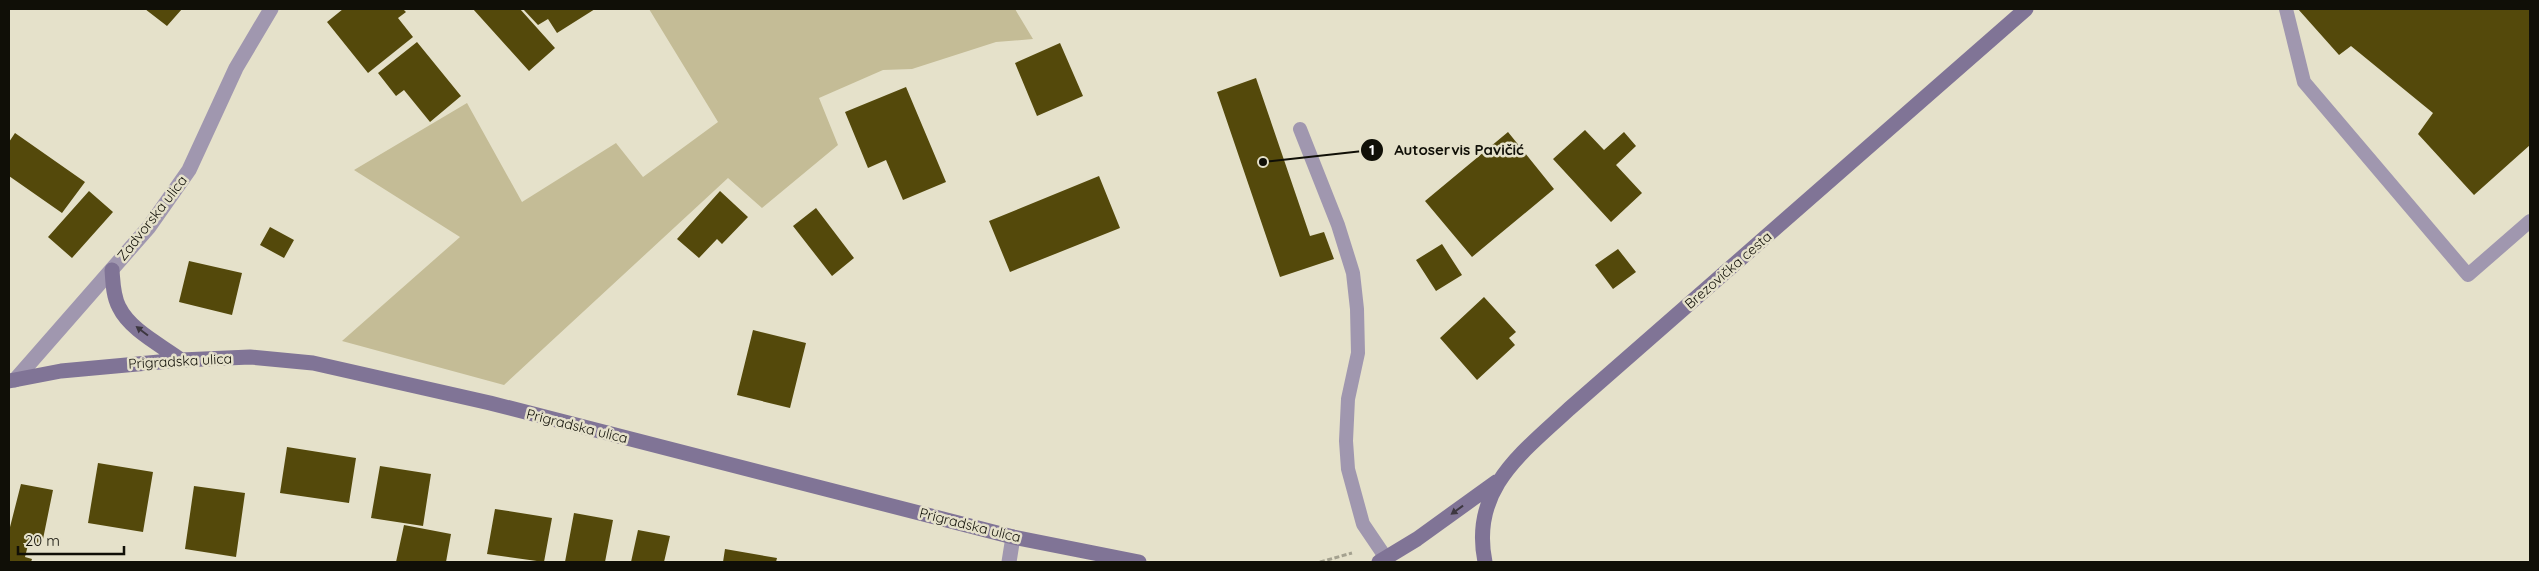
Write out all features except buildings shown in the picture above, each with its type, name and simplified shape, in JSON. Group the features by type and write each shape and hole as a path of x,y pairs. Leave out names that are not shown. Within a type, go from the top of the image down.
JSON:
{"main road":[{"name":"Brezovička cesta","path":"1485,562 1483,523 1488,501 1497,481 1510,464 1569,408 2026,9"},
{"path":"112,270 114,295 124,315 139,330 181,360"},
{"name":"Prigradska ulica","path":"12,380 61,371 181,360 268,359 313,363 379,377 1013,537 1139,562"},
{"path":"1382,560 1417,539 1497,481"}],"street":[{"name":"Zadvorska ulica","path":"12,380 149,227 189,170 236,68 271,9"},
{"path":"1009,562 1013,537"}],"lane":[{"path":"2286,9 2304,82 2468,275 2530,221"},
{"path":"1300,129 1338,225 1353,273 1357,309 1358,353 1348,399 1346,441 1348,469 1363,524 1382,560"}],"shaded area":[{"path":"649,9 1015,9 1033,39 996,42 912,69 883,70 819,98 838,145 762,208 728,178 504,385 342,341 460,237 354,170 467,103 522,202 616,143 643,177 718,122"}],"place":[{"name":"Autoservis Pavičić","path":"1263,162"}]}
